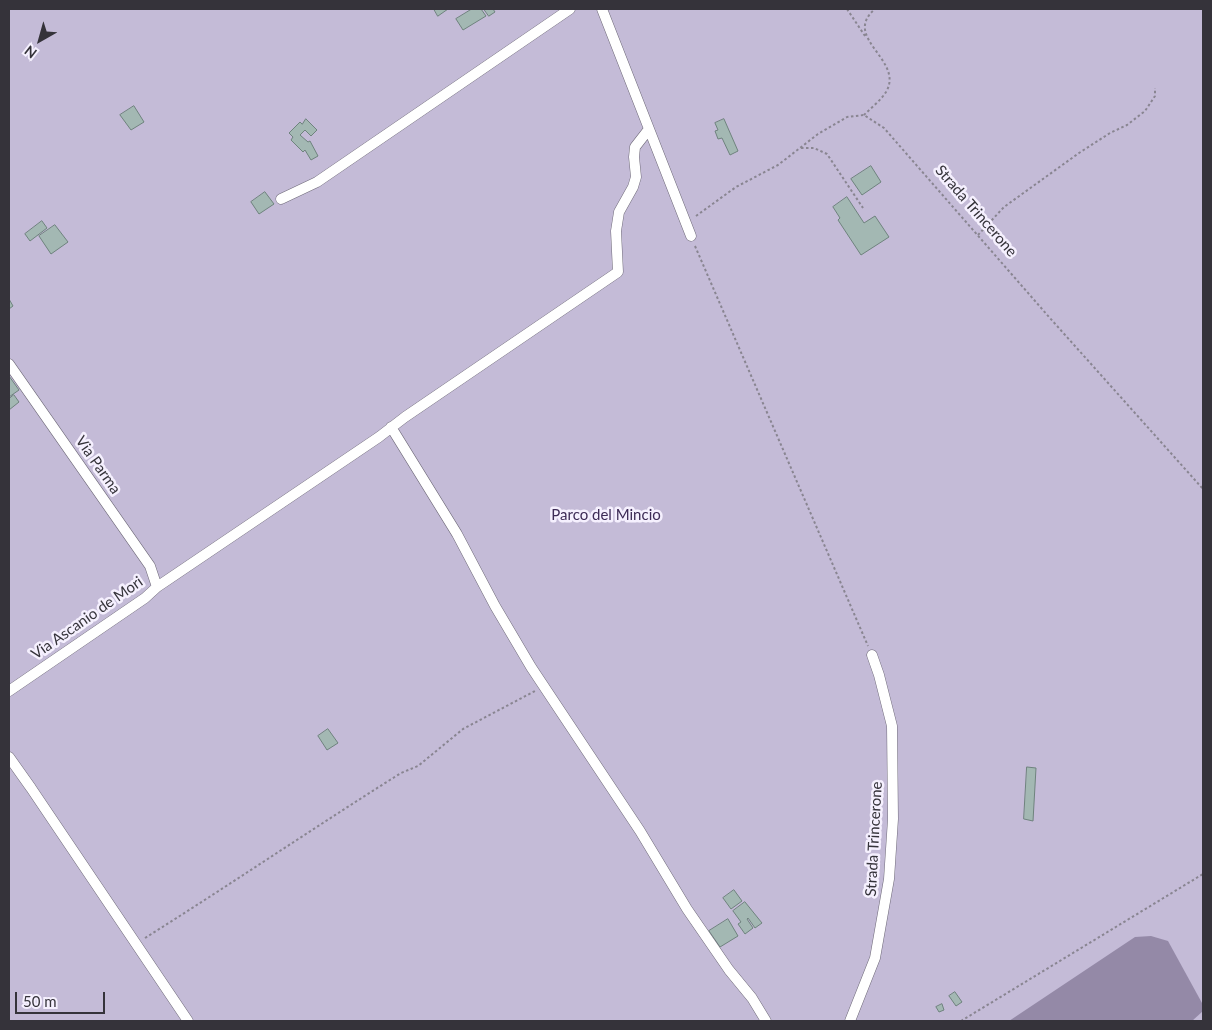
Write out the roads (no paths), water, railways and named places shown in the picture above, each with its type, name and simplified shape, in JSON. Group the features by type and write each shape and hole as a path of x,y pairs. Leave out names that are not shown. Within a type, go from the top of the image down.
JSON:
{"street":[{"path":"281,199 317,182 570,9"},
{"path":"602,9 691,236"},
{"name":"Via Ascanio de Mori","path":"9,691 145,598 157,587 618,272 616,231 619,212 636,177 634,157 636,147 650,129"},
{"name":"Via Parma","path":"9,364 150,566 157,587"},
{"path":"391,427 457,534 495,606 544,687 640,831 687,908 729,970 752,998 766,1021"},
{"name":"Strada Trincerone","path":"850,1021 875,958 890,880 893,819 892,726 872,655"},
{"path":"9,757 188,1021"}],"park label":[{"name":"Parco del Mincio","path":"606,515"}]}
